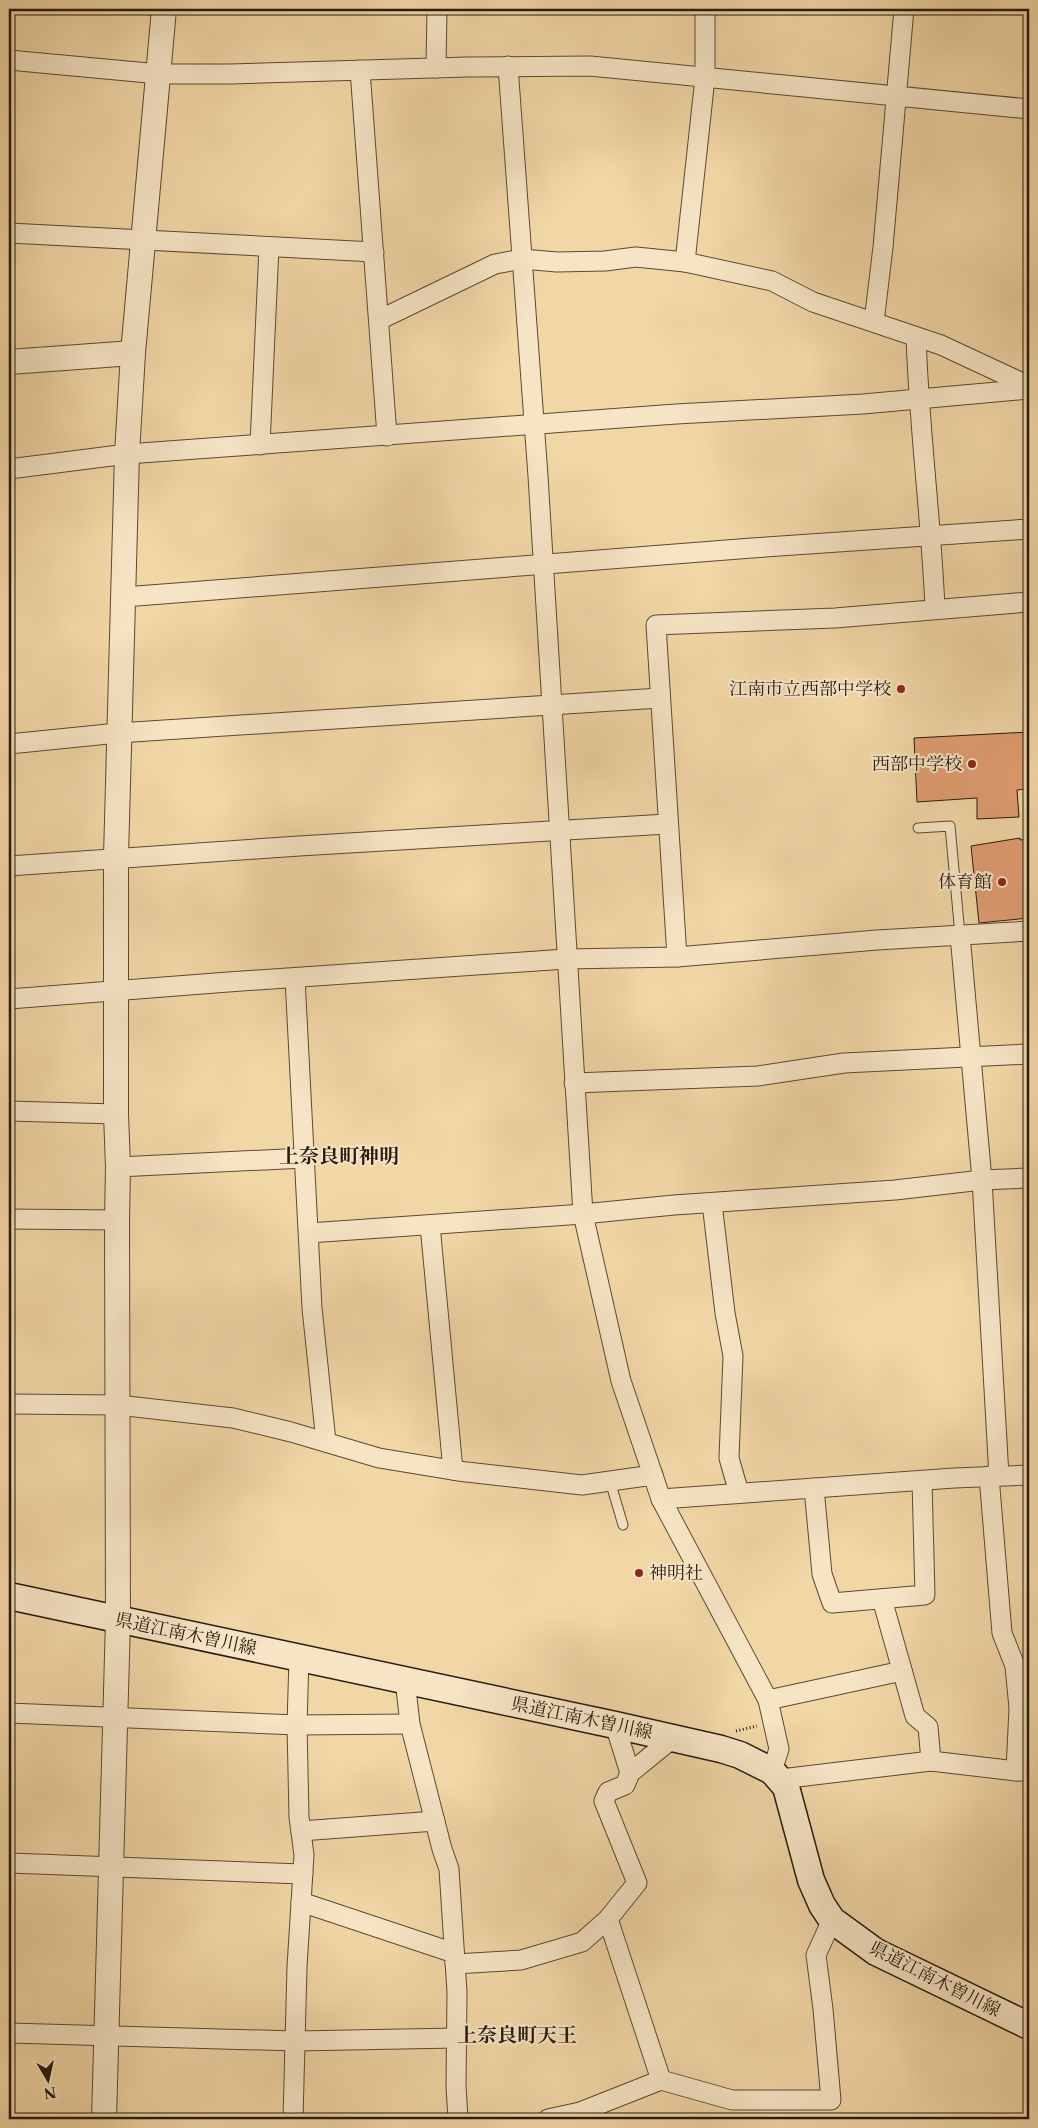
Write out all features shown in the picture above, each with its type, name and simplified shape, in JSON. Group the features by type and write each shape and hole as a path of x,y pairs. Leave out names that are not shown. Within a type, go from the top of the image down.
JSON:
{"main road":[{"name":"県道江南木曽川線","path":"9,1596 615,1725 740,1755 777,1775 790,1795 811,1880 832,1920 876,1952 1029,2026"}],"street":[{"path":"104,2119 118,1620 118,1167 115,990 118,733 124,597 127,454 133,353 164,9"},
{"path":"436,68 437,9"},
{"path":"685,262 705,78 705,9"},
{"path":"874,322 883,247 904,9"},
{"path":"9,60 159,74 230,74 508,66 590,66 1029,109"},
{"path":"508,66 534,425 582,1214 621,1381 661,1499 768,1700 779,1749 777,1775 931,1761 1022,1771 1015,1666 1002,1633 982,1180 960,935"},
{"path":"360,70 387,436"},
{"path":"9,233 374,252"},
{"path":"260,446 269,247"},
{"path":"379,320 495,264 522,259 586,262 636,257 685,262 772,281 813,302 941,345 1029,388"},
{"path":"916,336 918,399 932,536 935,608"},
{"path":"9,362 133,353"},
{"path":"9,469 127,454 260,446 676,414 918,399 1029,388"},
{"path":"124,597 1029,530"},
{"path":"677,957 667,824 656,625 835,618 935,608 1029,602"},
{"path":"9,744 118,733 660,698"},
{"path":"9,866 667,824"},
{"path":"9,999 566,959 677,957 1029,931"},
{"path":"295,978 312,1308 326,1442"},
{"path":"574,1083 758,1076 844,1063 1029,1054"},
{"path":"9,1111 116,1114"},
{"path":"118,1167 305,1158"},
{"path":"309,1233 582,1214 712,1202 895,1190 982,1180 1029,1178"},
{"path":"712,1202 725,1313 733,1356 729,1458 739,1493"},
{"path":"9,1219 117,1220"},
{"path":"430,1224 452,1470"},
{"path":"9,1404 118,1405 233,1418 379,1458 452,1470 582,1485 653,1475"},
{"path":"661,1499 1029,1475"},
{"path":"814,1488 822,1574 832,1603 925,1595 922,1481"},
{"path":"882,1599 914,1716 928,1727 931,1761"},
{"path":"293,2119 304,1855 299,1817 297,1725 299,1658"},
{"path":"768,1700 902,1671"},
{"path":"405,1680 410,1724 449,1869 455,1959 458,2119"},
{"path":"9,1713 297,1725 410,1724"},
{"path":"615,1725 630,1772"},
{"path":"301,1902 455,1959 521,1960 582,1942 608,1918 637,1883 604,1801 608,1792 625,1785 630,1772 673,1738"},
{"path":"301,1832 435,1821"},
{"path":"9,1863 303,1874"},
{"path":"608,1918 661,2080"},
{"path":"548,2119 581,2116 661,2080 732,2100 831,2100 816,1954 832,1920"},
{"path":"9,2033 296,2041 456,2038"}],"lane":[{"path":"918,828 950,826 960,935"},
{"path":"610,1481 623,1525"}],"building":[{"name":"西部中学校","path":"1029,732 1029,789 1017,790 1019,817 977,819 977,798 917,802 914,738"},
{"name":"体育館","path":"1020,838 1020,840 1029,839 1029,918 979,923 971,846"}],"place":[{"name":"江南市立西部中学校","path":"901,689"},
{"name":"西部中学校","path":"972,764"},
{"name":"体育館","path":"1002,882"},
{"name":"神明社","path":"639,1573"}],"district":[{"name":"上奈良町神明","path":"339,1156"},
{"name":"上奈良町天王","path":"517,2035"}]}
